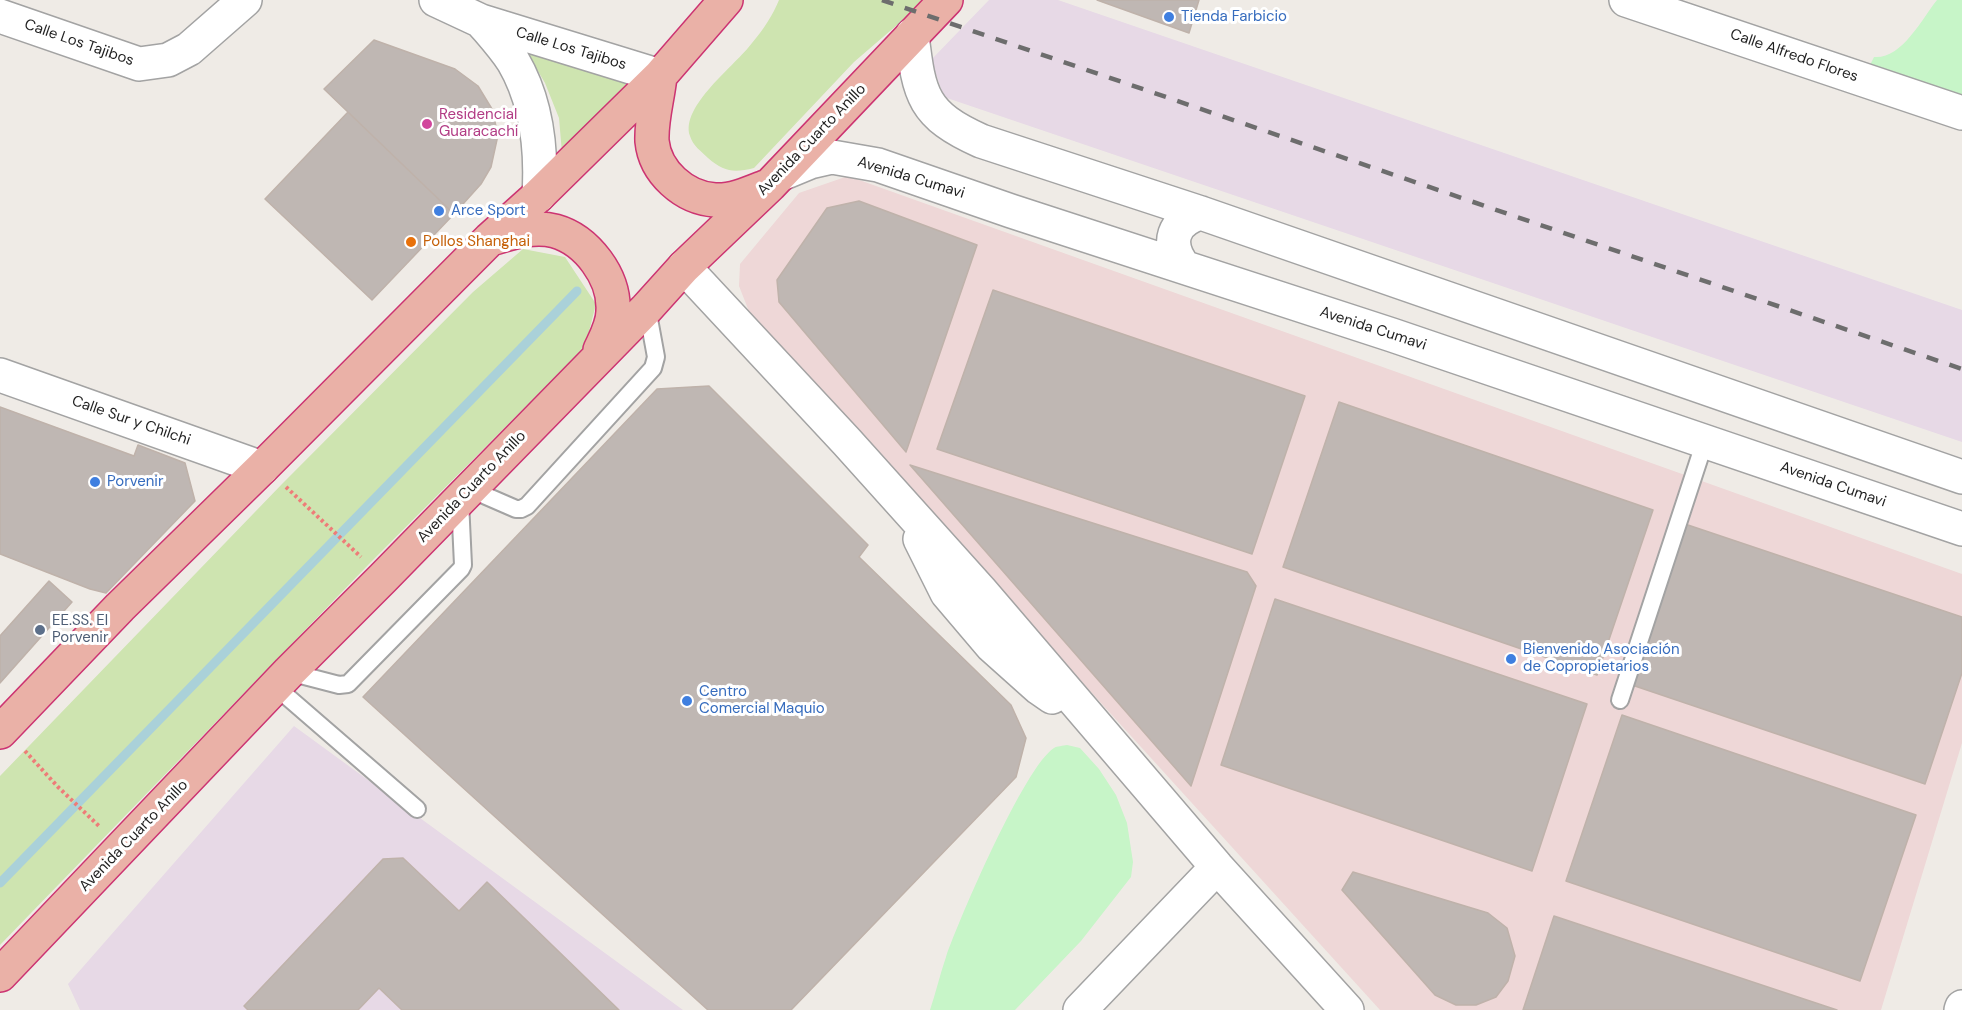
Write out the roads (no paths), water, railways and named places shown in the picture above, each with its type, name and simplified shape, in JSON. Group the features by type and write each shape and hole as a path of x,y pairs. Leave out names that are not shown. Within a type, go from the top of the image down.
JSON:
{"highway":[{"path":"2,730 120,607 490,239 660,76 726,0"},
{"name":"Avenida Cuarto Anillo","path":"0,975 283,680 647,308 684,267 775,180 945,0"},
{"path":"660,76 652,144 657,159 673,182 687,192 716,200 746,194 775,180"},
{"path":"490,239 518,231 537,229 555,231 575,240 592,255 604,272 614,310 610,328 595,360"}],"street":[{"name":"Calle Los Tajibos","path":"0,16 139,64 168,60 189,49 245,0"},
{"name":"Calle Los Tajibos","path":"436,0 481,21 660,76"},
{"name":"Calle Alfredo Flores","path":"1626,0 1962,113"},
{"name":"Calle Los Tajibos","path":"481,21 512,61 527,92 540,142 541,168 538,195"},
{"path":"912,35 916,75 920,89 928,102 950,125 981,141 1201,213 1962,477"},
{"name":"Avenida Cumavi","path":"775,180 810,162 832,158 867,162 1392,335 1962,529"},
{"path":"1184,267 1176,257 1173,246 1175,234 1180,224 1190,216 1201,213"},
{"path":"684,267 905,506 947,593 992,646 1039,688 1099,728 1217,867 1347,1010"},
{"name":"Calle Sur y Chilchi","path":"0,375 262,468"},
{"path":"1847,490 1857,488 1866,482 1871,473 1870,452 1863,444"},
{"path":"1080,1010 1217,867"}],"lane":[{"path":"283,680 343,686 461,569 465,494 516,509 527,506 653,368 656,357 647,308"},
{"path":"1620,700 1705,441"},
{"path":"283,680 417,809"}],"waterway":[{"path":"0,883 577,291"}],"railway":[{"path":"882,0 1962,369"}],"place":[{"name":"Tienda Farbicio","path":"1169,17"},
{"name":"Residencial Guaracachi","path":"427,124"},
{"name":"Arce Sport","path":"439,211"},
{"name":"Pollos Shanghai","path":"411,242"},
{"name":"Porvenir","path":"95,482"},
{"name":"EE.SS. El Porvenir","path":"40,630"},
{"name":"Bienvenido Asociación de Copropietarios","path":"1511,659"},
{"name":"Centro Comercial Maquio","path":"687,701"}]}
